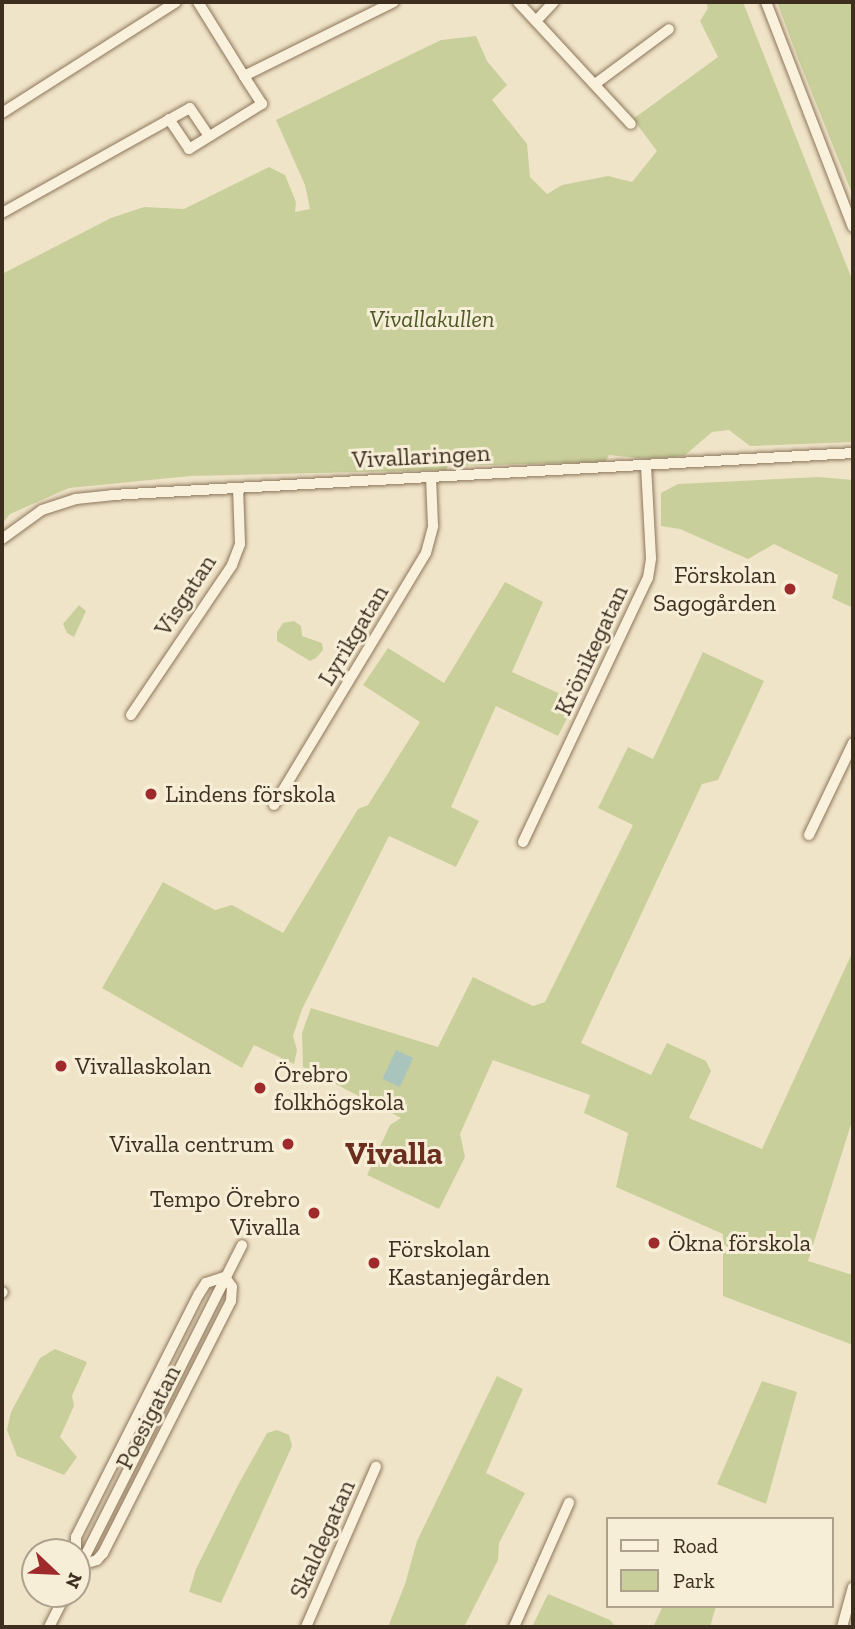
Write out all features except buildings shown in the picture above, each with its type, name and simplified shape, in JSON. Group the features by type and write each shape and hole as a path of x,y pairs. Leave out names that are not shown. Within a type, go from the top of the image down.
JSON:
{"street":[{"path":"2,113 176,2"},
{"path":"169,118 189,149 262,104 200,2"},
{"path":"244,76 394,2"},
{"path":"518,2 631,124"},
{"path":"536,21 554,2"},
{"path":"765,2 853,227"},
{"path":"595,84 669,29"},
{"path":"2,213 190,108 209,136"},
{"name":"Vivallaringen","path":"2,539 42,510 76,499 853,453"},
{"name":"Krönikegatan","path":"523,842 648,578 651,558 646,465"},
{"name":"Lyrikgatan","path":"274,805 426,553 433,526 431,477"},
{"name":"Visgatan","path":"131,715 232,565 240,544 238,488"},
{"path":"809,835 853,743"},
{"name":"Poesigatan","path":"90,1538 242,1245"},
{"name":"Poesigatan","path":"76,1538 199,1294 206,1283 225,1277"},
{"name":"Poesigatan","path":"91,1560 97,1560 103,1553 231,1301 232,1287 225,1277"},
{"name":"Skaldegatan","path":"306,1627 376,1468"},
{"path":"514,1627 569,1503"},
{"path":"842,1627 853,1587"},
{"path":"50,1627 59,1608"}],"green space":[{"name":"Vivallakullen","path":"706,2 743,2 853,282 853,442 750,446 729,430 712,432 684,456 647,459 609,455 605,462 448,466 446,470 191,476 69,488 10,514 2,524 2,274 111,218 144,207 184,209 269,167 285,175 296,202 295,212 310,209 305,185 276,120 441,40 476,36 487,61 507,85 492,100 527,144 530,177 547,194 562,185 608,176 632,182 657,151 633,119 718,57 700,21 708,8"},
{"path":"777,2 853,2 853,196 798,58"},
{"path":"819,477 853,480 853,608 832,598 838,575 774,544 748,559 680,529 661,526 661,493 678,484"},
{"path":"505,582 543,602 512,672 576,701 558,736 496,706 451,807 479,821 456,867 389,836 302,1009 293,1036 297,1050 294,1064 254,1045 242,1068 102,988 163,882 215,910 232,905 283,933 358,809 368,805 420,722 363,685 388,648 444,683"},
{"path":"79,605 86,611 74,637 67,633 63,624"},
{"path":"294,621 301,626 302,636 322,643 323,650 310,661 277,641 277,632 283,623"},
{"path":"703,652 764,681 718,780 702,784 581,1043 651,1075 667,1043 706,1061 711,1071 689,1118 762,1149 853,951 853,1118 808,1261 853,1275 853,1345 723,1296 723,1234 616,1187 628,1133 584,1113 590,1095 493,1060 460,1134 465,1157 439,1209 367,1175 390,1125 401,1118 303,1067 302,1033 311,1008 438,1047 473,977 533,1006 545,1002 633,825 598,808 628,747 653,759"},
{"path":"55,1349 87,1362 72,1396 74,1406 60,1437 77,1457 64,1475 17,1456 7,1430 11,1412 40,1358"},
{"path":"497,1376 523,1389 486,1473 525,1493 499,1543 498,1560 464,1627 388,1627 405,1584 417,1541"},
{"path":"762,1381 797,1392 766,1504 717,1484"},
{"path":"277,1430 289,1435 292,1446 221,1603 189,1592 196,1569 237,1487 267,1433"},
{"path":"548,1594 610,1620 616,1627 532,1627"},
{"path":"662,1608 715,1608 710,1627 653,1627"}],"water":[{"path":"396,1050 413,1058 400,1087 382,1079"}],"place":[{"name":"Förskolan Sagogården","path":"790,589"},
{"name":"Lindens förskola","path":"151,794"},
{"name":"Vivallaskolan","path":"61,1066"},
{"name":"Örebro folkhögskola","path":"260,1088"},
{"name":"Vivalla centrum","path":"288,1144"},
{"name":"Tempo Örebro Vivalla","path":"314,1213"},
{"name":"Ökna förskola","path":"654,1243"},
{"name":"Förskolan Kastanjegården","path":"374,1263"}],"district":[{"name":"Vivalla","path":"394,1153"}]}
